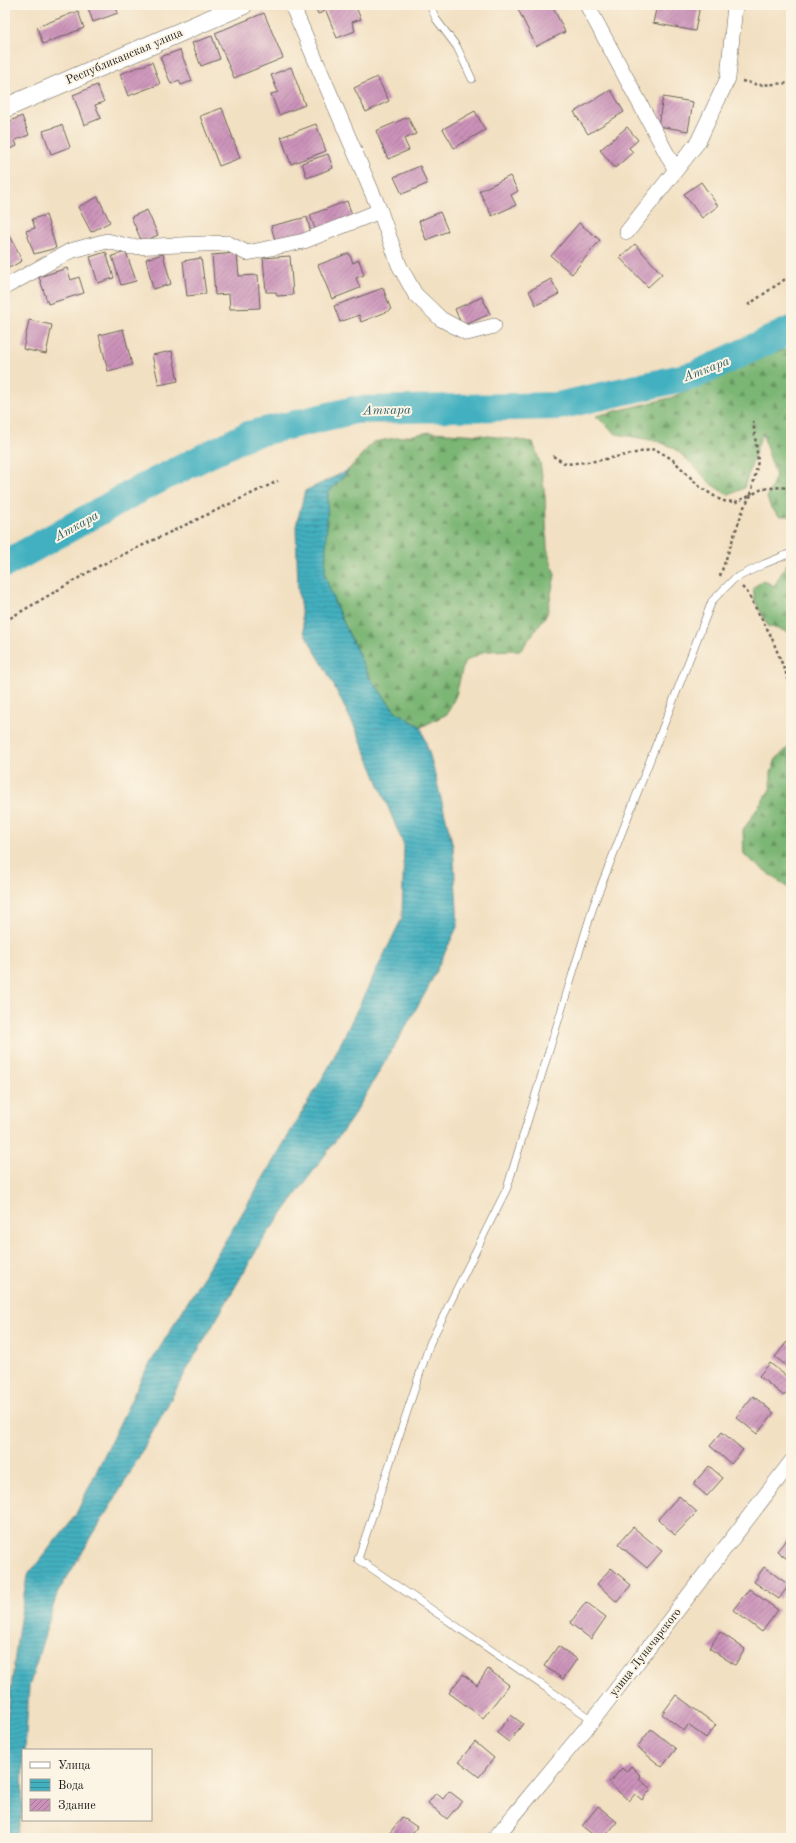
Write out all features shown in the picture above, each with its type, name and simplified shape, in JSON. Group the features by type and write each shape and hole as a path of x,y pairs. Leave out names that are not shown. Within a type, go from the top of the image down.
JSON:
{"street":[{"name":"Республиканская улица","path":"5,108 243,5"},
{"path":"292,5 380,211 399,265 415,294 442,320 467,333 494,326"},
{"path":"587,5 675,169"},
{"path":"627,232 675,169 698,142 728,78 735,5"},
{"path":"5,287 70,251 108,241 131,247 227,242 247,253 304,241 380,211"},
{"name":"улица Луначарского","path":"495,1838 593,1720 791,1462"}],"lane":[{"path":"430,5 436,19 457,47 472,79"},
{"path":"593,1720 358,1559 430,1343 507,1188 594,904 712,602 734,578 791,553"}],"path":[{"path":"728,78 759,85 791,83"},
{"path":"748,305 791,275"},
{"path":"712,602 744,508 751,495 758,461 753,420"},
{"path":"553,456 566,464 596,461 656,449 672,459 700,487 722,501 736,502 762,489 781,487 791,489"},
{"path":"5,621 99,566 278,481"},
{"path":"734,578 747,592 771,636 791,686"}],"green space":[{"path":"791,348 791,516 779,516 771,508 767,498 776,476 762,433 744,488 729,495 712,485 674,448 657,441 616,434 596,416 670,398 722,377 766,355"},
{"path":"430,432 481,435 533,442 540,463 545,496 547,548 555,575 547,614 521,650 485,651 464,662 456,695 447,714 421,727 395,711 369,677 335,604 324,575 328,493 373,442"},
{"path":"791,561 791,627 788,632 768,626 755,601 753,588 763,580 774,586 788,562"},
{"path":"791,745 791,890 744,855 743,830 771,788 771,773 776,759"}],"water":[{"path":"349,470 328,493 325,575 335,604 369,677 395,711 421,727 431,759 453,846 458,925 427,990 352,1118 262,1241 189,1366 126,1480 57,1594 29,1687 25,1749 22,1749 22,1814 16,1838 5,1838 5,1737 18,1632 27,1576 75,1516 143,1375 246,1207 330,1065 402,918 404,846 359,736 327,672 304,632 298,589 296,526 305,491"}],"building":[{"path":"87,5 115,5 118,13 93,22"},
{"path":"314,5 355,5 361,19 352,22 355,31 337,38 326,11 318,14"},
{"path":"516,5 552,5 565,32 536,46"},
{"path":"657,5 700,5 695,31 653,23"},
{"path":"78,11 84,28 43,44 37,27"},
{"path":"264,13 283,58 234,78 215,33"},
{"path":"212,36 220,59 201,66 192,43"},
{"path":"180,50 192,81 181,85 179,80 171,84 160,57"},
{"path":"152,62 160,84 128,96 120,74"},
{"path":"291,67 305,105 279,115 271,94 278,92 271,75"},
{"path":"377,77 389,101 366,112 354,88"},
{"path":"97,85 104,102 95,105 101,118 84,125 73,95"},
{"path":"611,90 624,112 588,134 574,112"},
{"path":"663,97 693,102 688,131 658,126"},
{"path":"222,108 240,158 219,166 200,116"},
{"path":"475,111 485,130 454,148 443,129"},
{"path":"22,116 29,135 15,140 17,146 5,151 5,123"},
{"path":"408,117 416,134 404,139 409,150 388,159 376,131"},
{"path":"316,124 326,151 291,164 281,137"},
{"path":"62,125 70,147 51,154 43,131"},
{"path":"627,127 638,140 629,148 633,152 615,168 600,150"},
{"path":"328,154 333,168 307,178 302,163"},
{"path":"420,166 427,184 402,194 394,177"},
{"path":"510,176 518,191 511,195 516,205 492,216 479,191"},
{"path":"701,182 718,206 702,218 684,194"},
{"path":"98,197 110,222 91,232 78,207"},
{"path":"347,201 355,223 318,237 310,215"},
{"path":"147,210 158,235 142,242 131,217"},
{"path":"440,212 448,231 426,240 419,221"},
{"path":"46,215 56,248 34,254 26,231 35,228 32,219"},
{"path":"307,217 312,238 277,247 271,226"},
{"path":"579,223 600,240 572,274 551,256"},
{"path":"10,235 22,261 5,270 5,238"},
{"path":"635,244 662,274 648,287 620,258"},
{"path":"106,252 114,278 98,283 90,257"},
{"path":"126,252 136,281 121,285 112,256"},
{"path":"237,253 239,276 258,275 260,308 230,309 229,294 215,295 212,255"},
{"path":"349,253 353,263 359,260 364,275 356,278 360,288 332,299 318,265"},
{"path":"163,254 171,284 153,289 146,259"},
{"path":"290,256 293,295 277,296 276,292 266,292 263,258"},
{"path":"201,258 206,294 187,296 183,261"},
{"path":"67,268 71,280 79,277 84,293 48,304 39,277"},
{"path":"551,279 559,294 536,305 529,291"},
{"path":"383,288 391,310 361,322 359,315 340,322 334,306"},
{"path":"482,297 490,314 462,326 455,309"},
{"path":"29,320 52,325 46,354 23,349"},
{"path":"123,329 132,365 108,371 99,335"},
{"path":"172,351 178,381 159,385 152,355"},
{"path":"787,1342 791,1345 791,1369 775,1357"},
{"path":"770,1363 791,1380 791,1388 784,1396 759,1376"},
{"path":"753,1396 774,1413 757,1434 736,1417"},
{"path":"722,1432 743,1450 731,1464 710,1446"},
{"path":"709,1466 723,1478 707,1496 693,1484"},
{"path":"679,1496 697,1512 675,1535 658,1519"},
{"path":"633,1527 662,1551 647,1568 618,1544"},
{"path":"791,1534 791,1562 777,1551"},
{"path":"764,1567 789,1585 779,1599 754,1582"},
{"path":"611,1568 631,1585 617,1602 597,1584"},
{"path":"749,1589 778,1610 762,1632 733,1610"},
{"path":"586,1602 606,1617 591,1639 570,1623"},
{"path":"720,1632 745,1649 735,1665 709,1648"},
{"path":"558,1646 577,1659 563,1679 544,1666"},
{"path":"488,1669 509,1685 483,1718 449,1693 463,1674 477,1685"},
{"path":"676,1695 716,1725 706,1738 688,1725 684,1731 662,1714"},
{"path":"511,1715 523,1724 509,1742 497,1733"},
{"path":"651,1729 676,1749 662,1767 637,1747"},
{"path":"475,1742 494,1758 479,1777 459,1761"},
{"path":"631,1766 641,1776 639,1779 651,1789 642,1800 635,1794 629,1801 609,1783 622,1768 626,1772"},
{"path":"449,1791 462,1801 447,1819 428,1803 436,1793 443,1799"},
{"path":"598,1806 617,1822 604,1838 597,1838 582,1826"},
{"path":"402,1817 417,1827 413,1832 421,1838 395,1838 389,1834"}],"waterway":[{"name":"Аткара","path":"5,564 138,490 248,435 355,410 558,406 695,375 791,330"}]}
